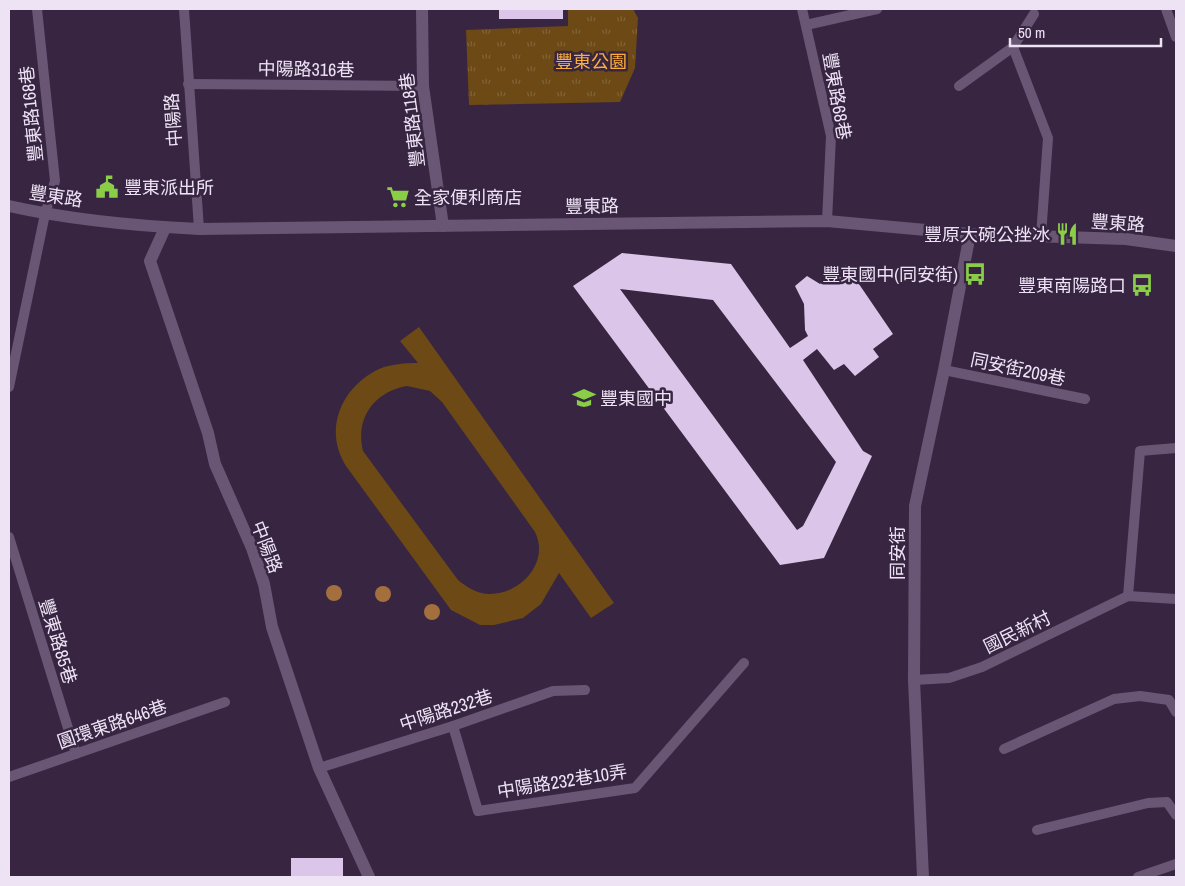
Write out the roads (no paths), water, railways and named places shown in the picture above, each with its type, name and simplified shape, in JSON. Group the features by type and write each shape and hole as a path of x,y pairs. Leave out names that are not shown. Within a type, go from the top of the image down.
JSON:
{"street":[{"name":"豐東路118巷","path":"422,9 423,86 443,226"},
{"name":"豐東路","path":"9,206 44,214 164,228 827,221 970,234 1126,240 1176,246"},
{"name":"中陽路","path":"164,228 150,260 208,433 215,464 252,548 261,575 272,626 319,768 369,877"},
{"name":"同安街","path":"923,877 914,680 915,506 970,234"}],"lane":[{"name":"豐東路168巷","path":"37,9 55,181 44,214"},
{"name":"中陽路","path":"184,9 199,229"},
{"name":"豐東路68巷","path":"802,9 831,136 827,221"},
{"path":"806,25 877,9"},
{"path":"1166,9 1176,37"},
{"path":"958,86 1013,47 1034,14"},
{"path":"1013,47 1048,138 1041,236"},
{"name":"中陽路316巷","path":"188,84 423,86"},
{"path":"9,387 44,214"},
{"name":"同安街209巷","path":"944,370 1085,399"},
{"path":"1128,596 1140,450 1176,448"},
{"name":"豐東路85巷","path":"9,538 76,754"},
{"name":"國民新村","path":"914,680 949,678 982,667 1128,596 1176,599"},
{"name":"中陽路232巷10弄","path":"452,726 478,811 635,788 744,663"},
{"name":"中陽路232巷","path":"319,768 553,692 585,690"},
{"path":"1004,749 1114,699 1140,696 1169,700 1176,712"},
{"name":"圓環東路646巷","path":"9,777 225,702"},
{"path":"1037,830 1148,803 1167,802 1176,815"},
{"path":"1138,877 1176,864"}],"place":[{"name":"豐東派出所","path":"107,187"},
{"name":"全家便利商店","path":"398,197"},
{"name":"豐原大碗公挫冰","path":"1067,234"},
{"name":"豐東國中(同安街)","path":"975,274"},
{"name":"豐東南陽路口","path":"1142,285"},
{"name":"豐東國中","path":"584,398"}],"park label":[{"name":"豐東公園","path":"591,61"}]}
